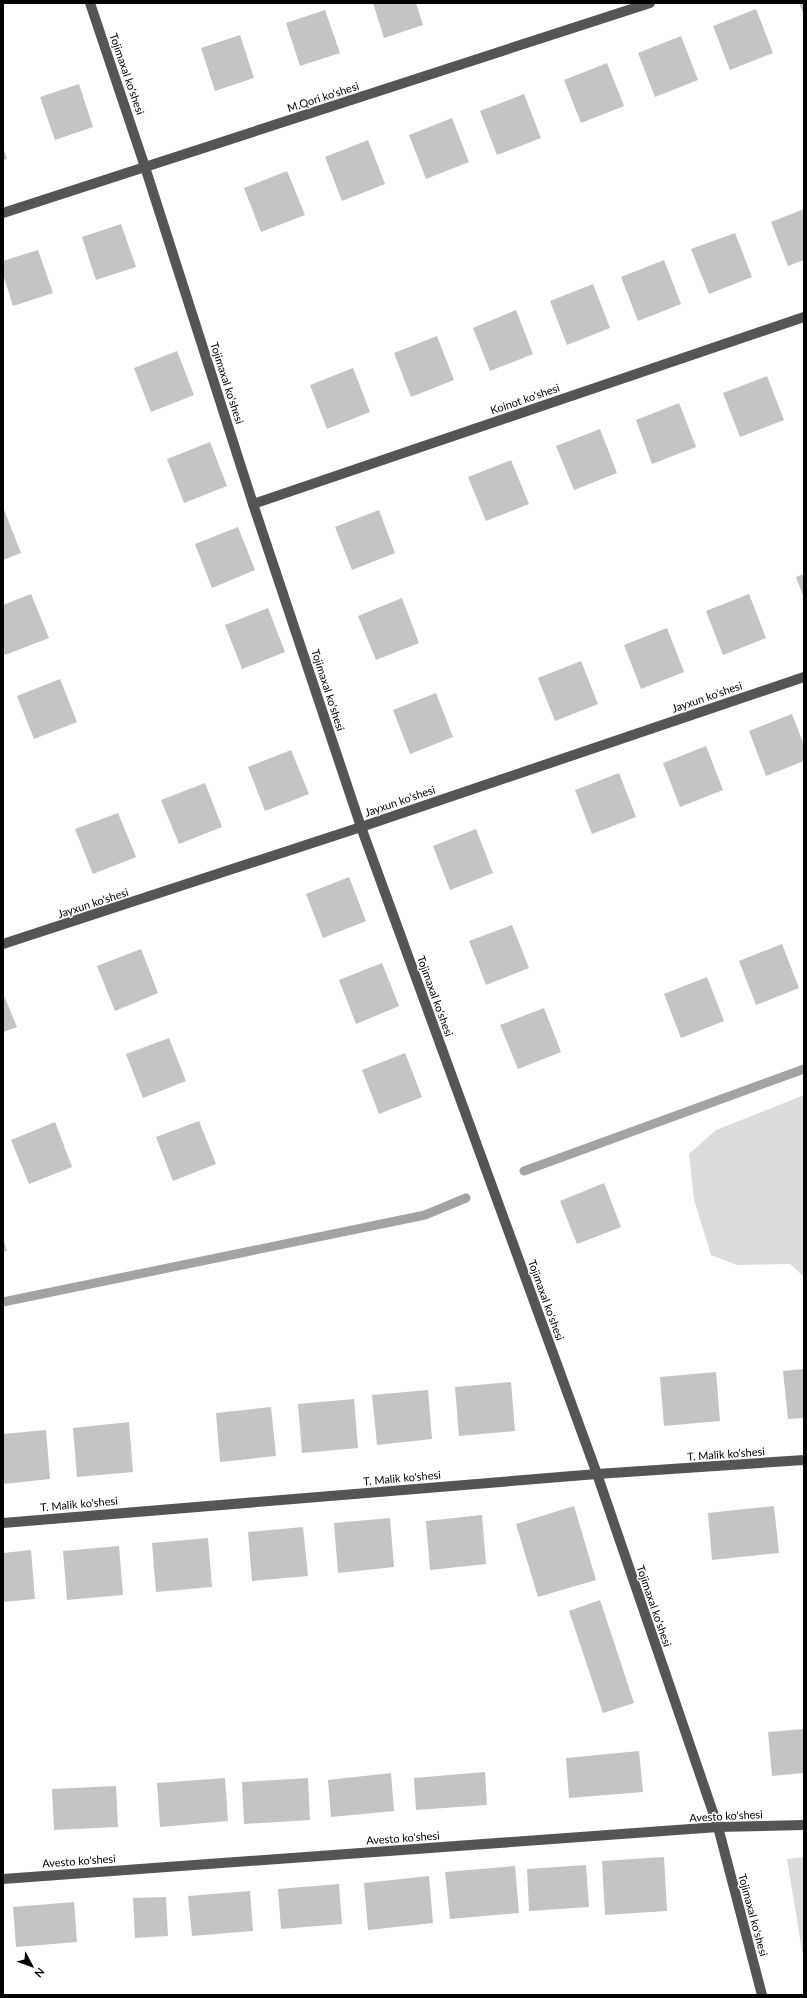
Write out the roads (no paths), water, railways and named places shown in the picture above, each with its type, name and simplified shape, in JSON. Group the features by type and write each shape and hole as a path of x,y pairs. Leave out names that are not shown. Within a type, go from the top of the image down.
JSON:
{"street":[{"name":"Tojimaxal ko'shesi","path":"90,3 146,167 253,504 361,827 597,1474 718,1827 762,1995"},
{"name":"M.Qori ko'shesi","path":"3,213 650,3"},
{"name":"Koinot ko'shesi","path":"253,504 804,317"},
{"name":"Jayxun ko'shesi","path":"3,944 361,827 804,677"},
{"name":"T. Malik ko'shesi","path":"3,1523 597,1474 804,1460"},
{"name":"Avesto ko'shesi","path":"3,1879 718,1827 804,1825"}],"waterway":[{"path":"524,1171 804,1069"},
{"path":"3,1302 425,1215 466,1198"}]}
